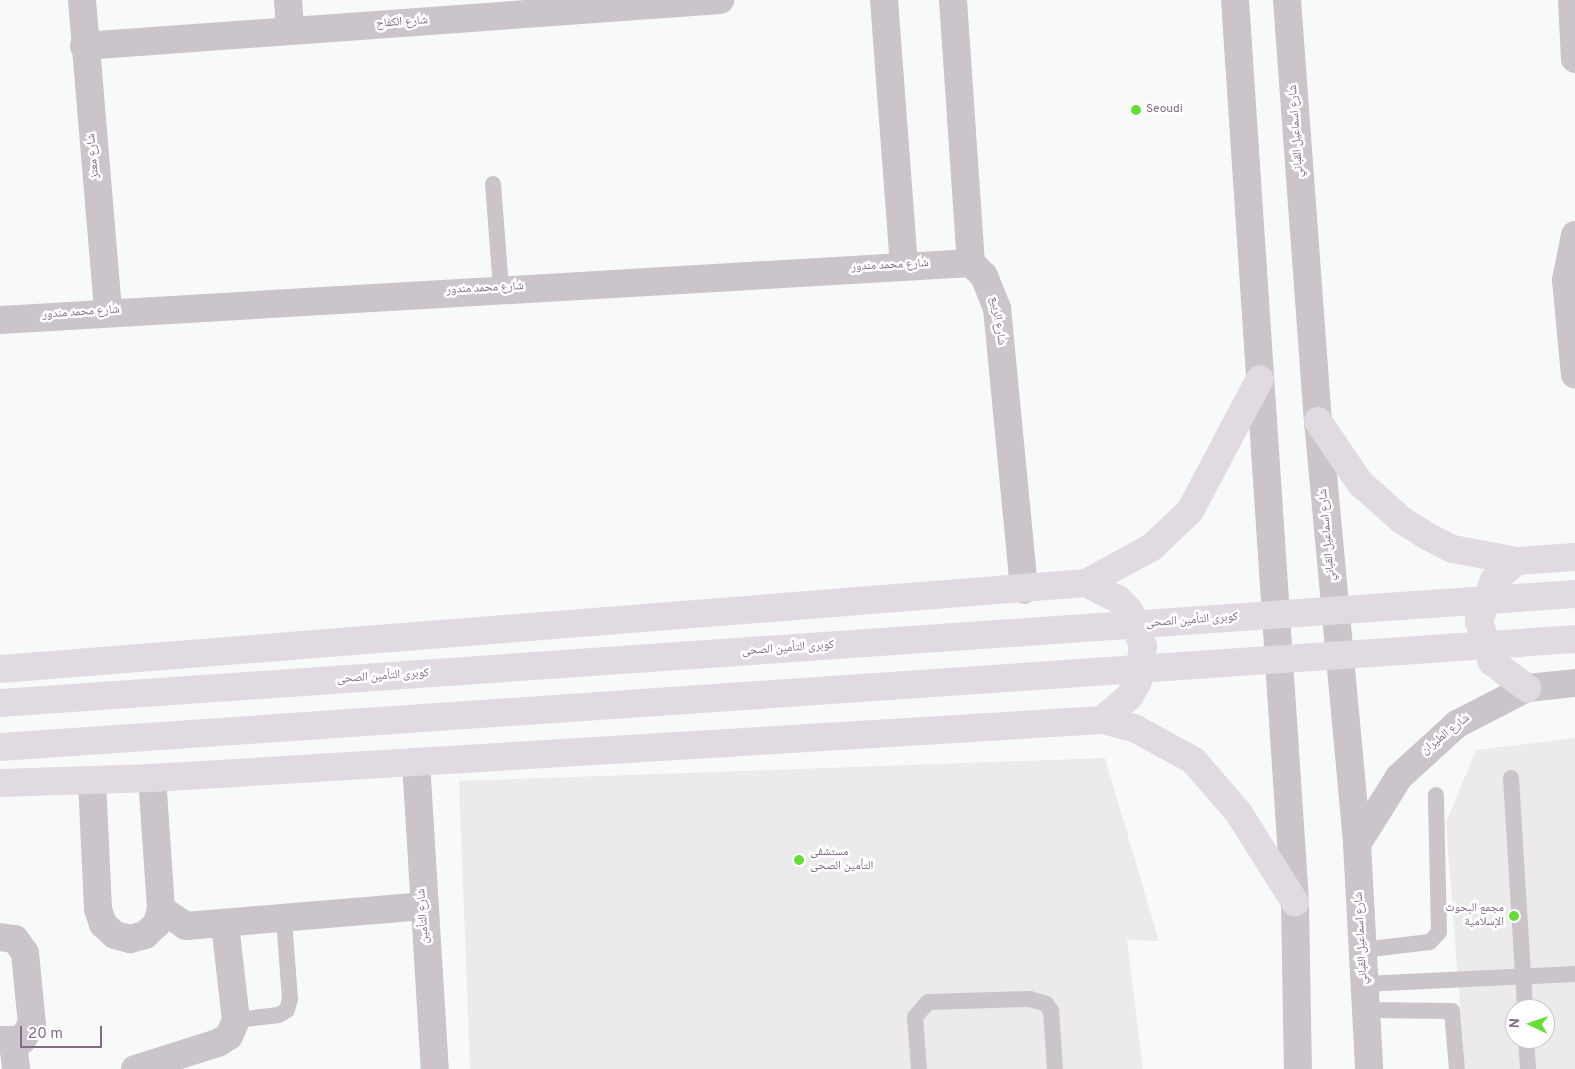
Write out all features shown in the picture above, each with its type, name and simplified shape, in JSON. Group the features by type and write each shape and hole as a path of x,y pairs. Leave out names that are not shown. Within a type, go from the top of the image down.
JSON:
{"main road":[{"path":"0,670 1024,590 1086,583 1152,547 1190,511 1260,379"},
{"path":"1318,421 1360,483 1403,522 1453,549 1517,561 1575,557"},
{"path":"1517,561 1494,580 1480,621 1492,662 1527,688"},
{"path":"1086,583 1118,599 1130,612 1143,646 1138,681 1130,697 1102,720"},
{"name":"كوبرى التأمين الصحى","path":"0,703 1575,594"},
{"path":"0,748 981,683 1575,639"},
{"path":"0,782 152,778 1102,720 1157,738 1193,760 1238,812 1295,902"}],"street":[{"name":"شارع معتز","path":"82,0 84,46 108,311"},
{"path":"288,0 290,30"},
{"name":"شارع الكفاح","path":"84,46 590,5 720,0"},
{"path":"884,0 904,265"},
{"path":"953,0 971,263"},
{"path":"1235,0 1295,902 1298,1069"},
{"name":"شارع اسماعيل القباني","path":"1287,0 1318,421 1357,844 1370,1069"},
{"path":"1572,0 1575,59"},
{"path":"1575,234 1566,280 1575,375"},
{"name":"شارع محمد مندور","path":"0,320 108,311 904,265 971,263"},
{"name":"شارع الربيع","path":"971,263 984,276 997,308 1024,590"},
{"name":"شارع الطيران","path":"1357,844 1399,777 1426,748 1457,724 1527,688 1575,683"},
{"name":"شارع التأمين","path":"416,762 423,906 435,1069"},
{"path":"92,781 98,909 103,924 122,937 145,935 156,924 161,909 152,778"},
{"path":"161,909 186,926 225,925 423,906"},
{"path":"135,1069 218,1043 229,1036 236,1020 225,925"},
{"path":"0,937 15,939 24,953 32,1024 29,1033 10,1051"}],"lane":[{"path":"493,184 501,288"},
{"path":"1511,778 1524,999"},
{"path":"1362,950 1430,942 1439,932 1436,795"},
{"path":"236,1020 280,1015 287,1010 290,1000 284,920"},
{"path":"1365,997 1523,976 1575,974"},
{"path":"1365,997 1452,1011 1458,1069"},
{"path":"919,1069 915,1017 928,1002 1030,1000 1046,1004 1051,1011 1056,1069"},
{"path":"1527,1049 1528,1069"}],"shaded area":[{"name":"مجمع البحوث الإسلامية","path":"1575,738 1575,1069 1465,1069 1446,823 1476,750"},
{"name":"مستشفى التأمين الصحى","path":"1105,758 1159,941 1127,940 1143,1069 470,1069 459,781"}],"place":[{"name":"Seoudi","path":"1136,110"},
{"name":"مستشفى التأمين الصحى","path":"799,860"},
{"name":"مجمع البحوث الإسلامية","path":"1514,916"}]}
